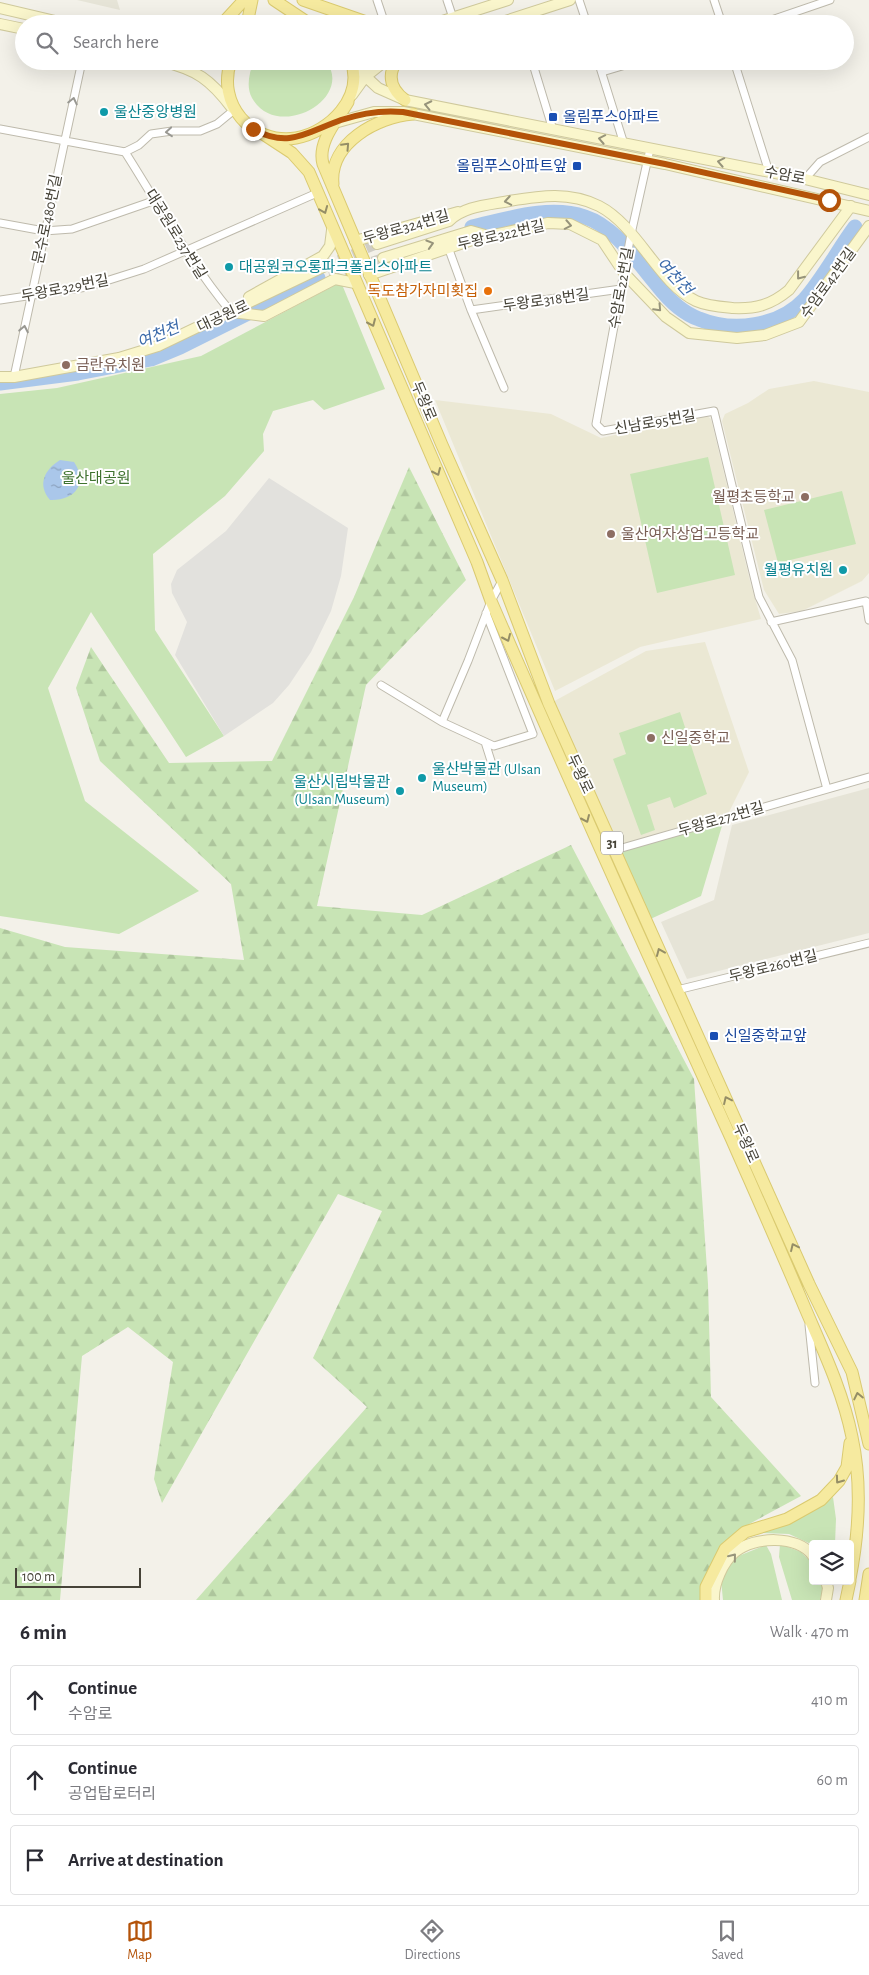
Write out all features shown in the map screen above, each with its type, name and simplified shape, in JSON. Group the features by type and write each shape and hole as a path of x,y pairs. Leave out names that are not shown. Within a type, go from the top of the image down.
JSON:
{"main road":[{"path":"230,15 244,0"},
{"path":"249,15 252,0"},
{"path":"274,0 296,15"},
{"path":"303,0 346,15"},
{"path":"230,70 227,87 234,110 245,123 282,145 306,166 332,230 477,562 491,602 808,1314 835,1379 852,1434 856,1458 858,1496 854,1559"},
{"path":"263,134 295,138 321,128 336,117 348,102 353,85 352,70"},
{"path":"392,70 391,82 395,91 406,100"},
{"name":"두왕로","path":"348,102 325,140 321,154 323,164 502,580 548,704 615,850 676,990 852,1372 869,1444"},
{"path":"334,191 335,163 344,147 360,134 382,122 397,116 413,114"},
{"path":"706,1600 706,1587 725,1549 745,1532 787,1519 821,1500 839,1481 847,1467 852,1434"},
{"path":"865,1600 869,1574"},
{"path":"846,1600 849,1585"}],"street":[{"path":"377,0 382,15"},
{"path":"447,0 452,15"},
{"path":"462,15 508,0"},
{"path":"532,15 570,0"},
{"path":"579,0 584,15"},
{"path":"714,0 719,15"},
{"path":"786,15 830,0"},
{"path":"0,8 30,15"},
{"path":"0,24 15,27"},
{"name":"문수로480번길","path":"14,377 80,70"},
{"path":"0,130 125,152 139,145 151,134 172,131 200,131 217,124 234,110 204,76 192,70"},
{"name":"수암로","path":"358,70 365,78 389,94 406,100 867,193"},
{"path":"348,102 365,78 374,70"},
{"path":"535,70 554,130"},
{"path":"609,70 602,72 624,144"},
{"path":"737,70 769,172"},
{"name":"수암로","path":"321,128 374,112 393,111 413,114 648,161 869,211"},
{"path":"805,179 820,162 869,137"},
{"name":"수암로22번길","path":"597,428 596,420 631,234 650,149"},
{"name":"대공원로237번길","path":"125,152 156,200 184,250 205,281 231,312"},
{"name":"두왕로329번길","path":"0,300 87,287 144,269 317,193"},
{"name":"두왕로324번길","path":"355,241 489,204 553,194 598,206 617,217 677,287 696,301 741,308 763,307 778,300 799,278 851,206"},
{"path":"0,223 44,231 72,228 156,200"},
{"name":"두왕로324번길","path":"377,244 450,221 458,212"},
{"name":"두왕로322번길","path":"369,274 448,247 487,236 548,223 570,224 602,240 624,272"},
{"name":"수암로42번길","path":"624,272 666,317 689,333 737,338 764,335 799,322 869,226"},
{"path":"332,230 330,246 324,261 331,266 332,278"},
{"path":"383,258 471,231 487,236"},
{"name":"두왕로322번길","path":"448,247 471,310 504,388"},
{"name":"대공원로","path":"0,377 14,377 119,358 158,346 231,312 246,299 324,261"},
{"path":"231,312 264,316 332,278 355,283"},
{"name":"두왕로318번길","path":"471,310 621,289"},
{"name":"신남로95번길","path":"597,428 603,431 714,411 759,597 771,622"},
{"path":"442,722 468,662 486,613 502,580"},
{"path":"827,789 792,660 787,647 771,622 866,601 869,620"},
{"path":"381,685 442,722 494,746 533,734 486,613"},
{"path":"485,742 491,761"},
{"name":"두왕로272번길","path":"615,850 869,777"},
{"name":"두왕로260번길","path":"676,990 869,943"},
{"path":"808,1314 815,1383"},
{"path":"714,1600 718,1578 736,1552 763,1539 793,1543 809,1553"},
{"path":"826,1600 827,1585"}],"shaded area":[{"path":"77,0 117,0 120,10"},
{"name":"월평초등학교","path":"814,381 869,392 869,573 862,581 802,611 779,614 764,590 722,421 725,414 748,403 769,389"},
{"name":"울산여자상업고등학교","path":"435,400 551,414 601,438 706,415 711,419 761,619 640,647 555,691"},
{"path":"269,478 348,528 341,576 331,611 311,652 289,685 273,703 224,736 175,655 187,622 172,593 171,584 177,570 226,531"},
{"name":"신일중학교","path":"705,642 749,772 728,814 615,850 549,704 646,651"},
{"path":"869,788 869,933 687,979 661,922 714,900 732,825"}],"green space":[{"path":"251,70 330,70 332,75 330,89 322,101 309,110 294,116 278,116 264,111 250,94 249,80"},
{"name":"울산대공원","path":"341,282 385,389 324,410 313,400 273,411 263,434 264,451 225,496 153,554 155,630 224,736 186,757 91,612 48,688 85,801 199,891 119,934 0,916 0,394 57,388 201,356"},
{"path":"708,457 735,575 657,593 630,474"},
{"path":"409,467 466,580 366,685 317,906 422,915 571,845 694,1079 708,1284 711,1397 801,1496 740,1529 702,1581 701,1600 196,1600 367,1407 313,1358 382,1211 338,1194 162,1503 154,1479 173,1362 128,1327 82,1356 60,1600 0,1600 0,928 65,947 244,960 231,884 100,761 76,688 91,647 169,763 272,761 354,597"},
{"path":"842,491 856,544 778,563 764,510"},
{"path":"680,712 707,794 674,808 670,797 647,805 655,830 641,835 613,759 626,754 619,733"},
{"path":"724,819 701,896 646,921 615,850"},
{"path":"833,1497 836,1519 835,1540 809,1540 809,1543 789,1534 760,1533 791,1521"},
{"path":"780,1544 801,1552 809,1560 809,1585 822,1585 820,1600 792,1600 779,1557"},
{"path":"766,1545 771,1554 782,1600 723,1600 721,1580 731,1559"}],"water":[{"path":"60,460 74,462 80,477 79,484 77,490 66,498 50,500 44,489 44,478 50,468"}],"waterway":[{"name":"여천천","path":"472,227 528,214 557,212 585,217 607,229 616,237 681,310 712,323 726,326 755,325 782,316 794,308 812,291 855,227"},
{"name":"여천천","path":"0,383 78,373 151,359 180,347 318,278"}],"tunnel":[{"path":"325,266 377,244"},
{"path":"330,277 383,258"}],"place":[{"name":"울산중앙병원","path":"104,112"},
{"name":"올림푸스아파트","path":"553,117"},
{"name":"올림푸스아파트앞","path":"577,166"},
{"name":"대공원코오롱파크폴리스아파트","path":"229,267"},
{"name":"독도참가자미횟집","path":"488,291"},
{"name":"금란유치원","path":"66,365"},
{"name":"월평초등학교","path":"805,497"},
{"name":"울산여자상업고등학교","path":"611,534"},
{"name":"월평유치원","path":"843,570"},
{"name":"신일중학교","path":"651,738"},
{"name":"울산박물관 (Ulsan Museum)","path":"422,778"},
{"name":"울산시립박물관 (Ulsan Museum)","path":"400,791"},
{"name":"신일중학교앞","path":"714,1036"}],"route":[{"path":"253,129 274,137 284,139 295,138 365,113 403,112 665,164 829,200"}]}
